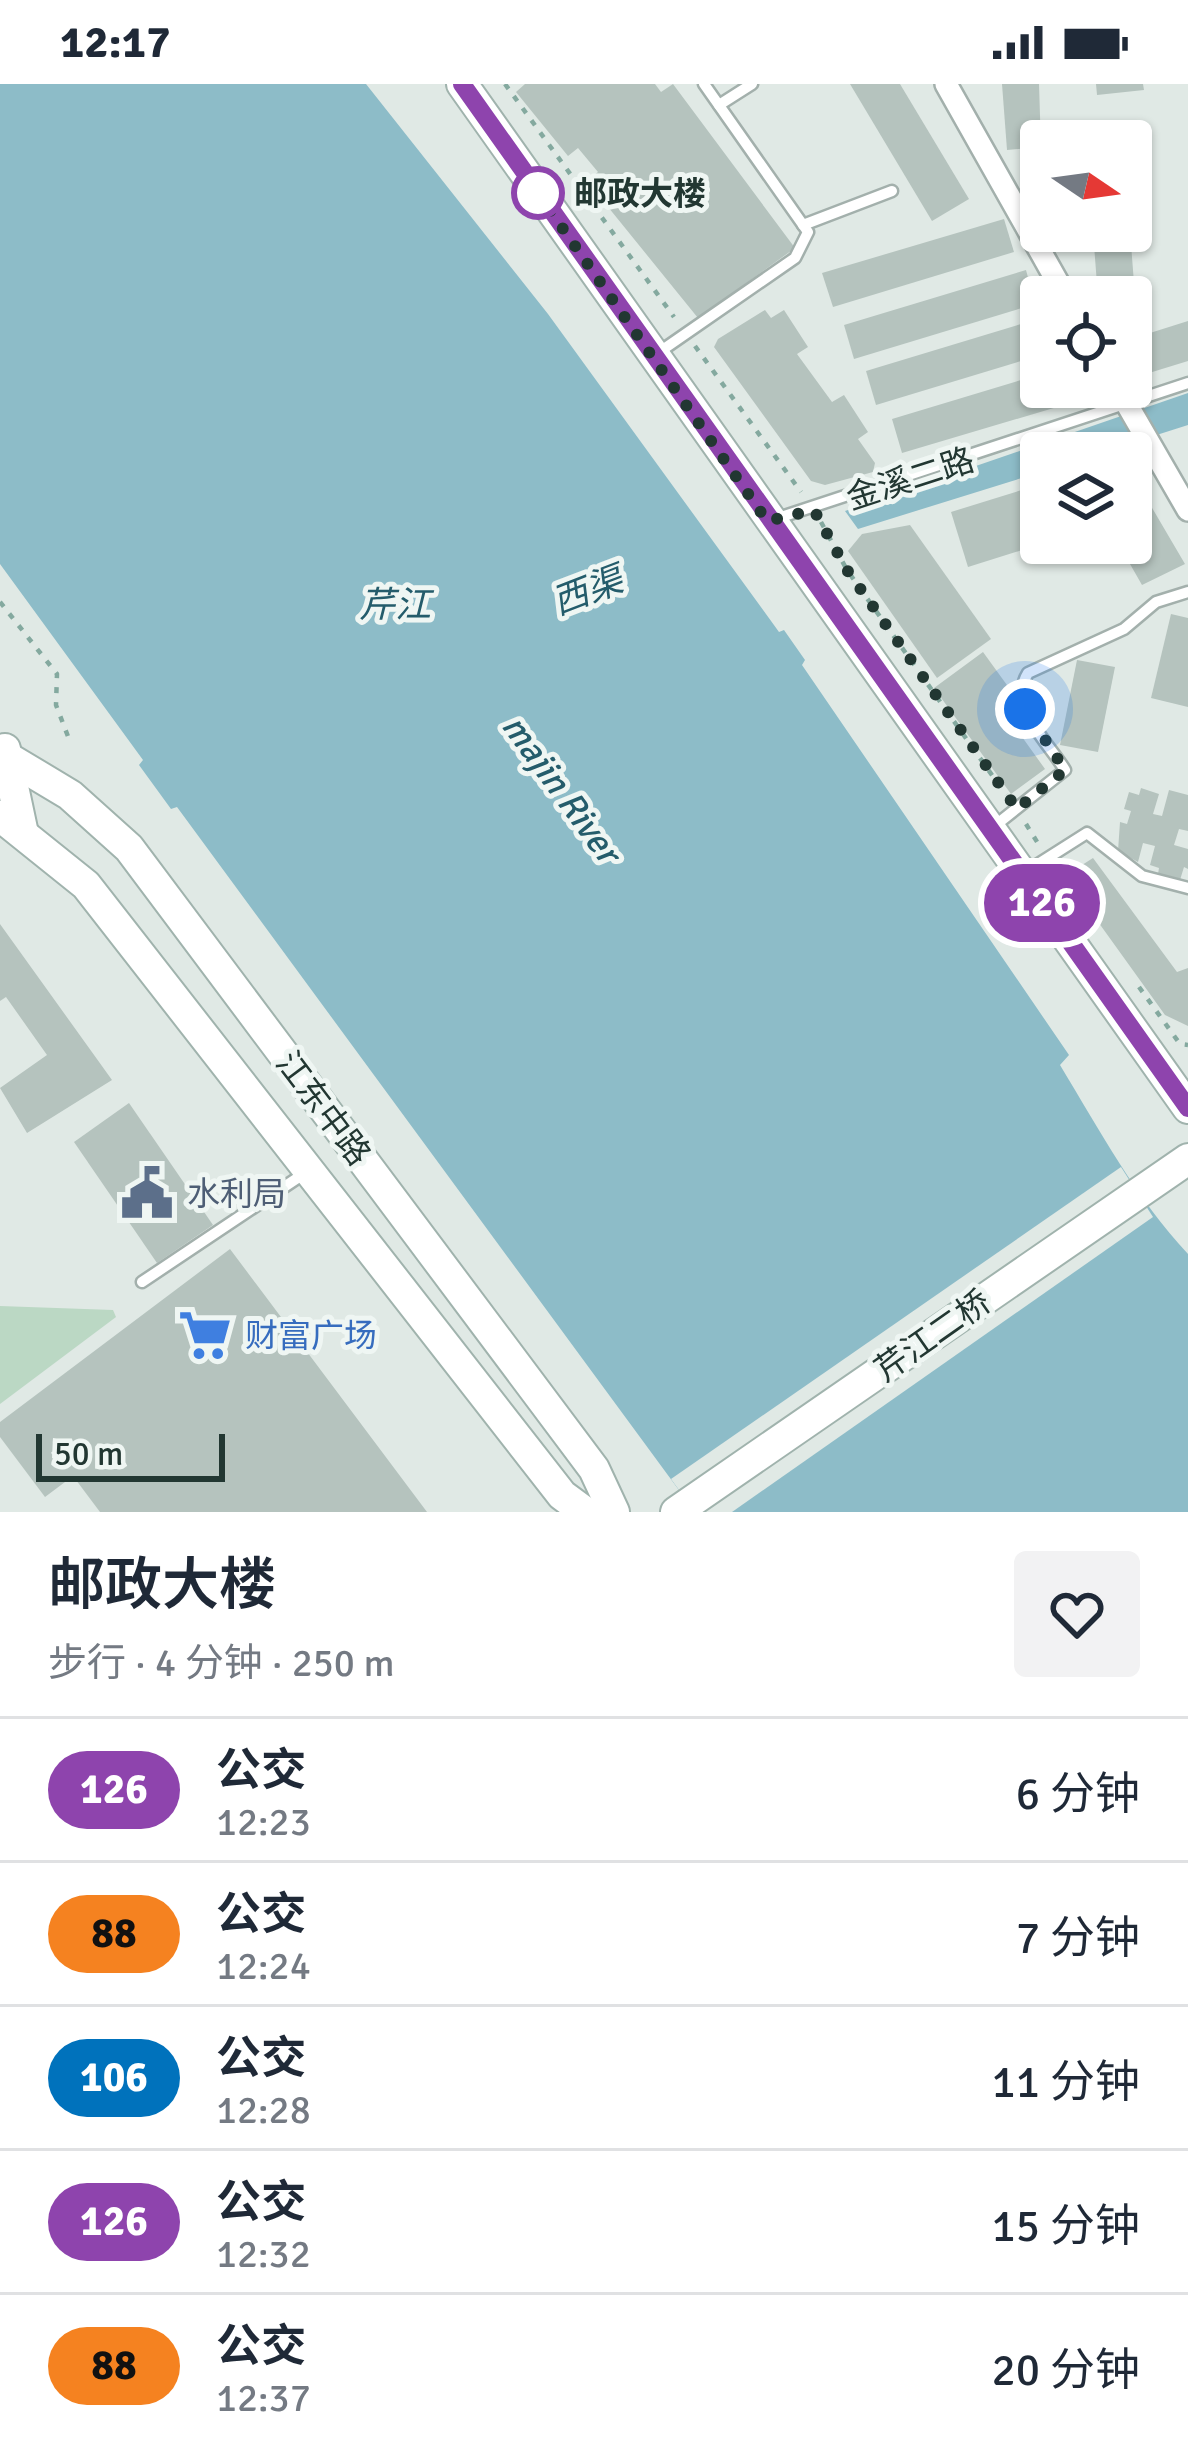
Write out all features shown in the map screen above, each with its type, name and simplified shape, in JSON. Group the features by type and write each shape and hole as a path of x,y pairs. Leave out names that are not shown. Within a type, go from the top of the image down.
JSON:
{"main road":[{"path":"462,84 989,830 1034,866 1188,1108"},
{"path":"3,750 11,822"},
{"name":"江东中路","path":"3,750 70,795 129,848 594,1469 614,1512"},
{"name":"江东中路","path":"11,822 86,884 562,1495 585,1512"},
{"name":"芹江二桥","path":"676,1512 1188,1159"}],"street":[{"path":"946,84 1054,276"},
{"path":"1129,408 1188,510"}],"lane":[{"path":"652,357 795,259 808,232 704,84"},
{"path":"719,105 752,84"},
{"path":"803,225 892,191"},
{"name":"金溪二路","path":"1152,390 1188,383"},
{"name":"金溪二路","path":"767,521 814,510 1090,408"},
{"path":"989,830 1065,770 1025,709 1021,688 1028,673 1124,629 1156,602 1188,592"},
{"path":"1034,866 1087,833 1142,876 1188,888"},
{"path":"142,1282 311,1169"}],"path":[{"path":"505,84 814,510 847,570 1017,809 1034,866"},
{"path":"0,602 57,674 56,705 69,739"},
{"path":"1126,969 1180,1044 1188,1045"}],"green space":[{"path":"0,1306 113,1310 116,1317 0,1404"}],"water":[{"name":"芹江","path":"0,84 366,84 548,314 779,632 784,630 805,660 802,665 1069,1055 1060,1065 1135,1187 1188,1254 1188,1512 695,1512 177,807 171,809 139,765 143,760 0,564"},
{"path":"1188,393 1188,425 1152,436 1152,432 1075,432 1152,408"},
{"path":"1020,451 1020,479 858,529 845,511"}],"pier":[{"path":"1121,1167 1153,1217 732,1512 695,1512 671,1479"}],"building":[{"path":"525,84 655,84 661,92 673,84 795,248 698,318 587,181 598,172 578,148 568,156 516,92"},
{"path":"850,84 900,84 969,199 932,221"},
{"path":"1002,84 1039,84 1040,120 1020,120 1020,149 1007,150"},
{"path":"1096,84 1143,84 1144,90 1097,95"},
{"path":"1004,219 1014,252 833,307 822,273"},
{"path":"1095,252 1132,252 1133,276 1096,276"},
{"path":"1026,270 1028,276 1020,276 1020,309 854,359 844,325"},
{"path":"765,310 771,318 784,310 808,347 797,354 832,402 844,395 868,432 858,439 875,463 873,472 825,485 811,481 714,347 718,339"},
{"path":"1188,321 1188,361 1152,372 1152,332"},
{"path":"1020,324 1020,361 876,405 866,371"},
{"path":"1020,380 1020,408 1054,408 902,453 892,419"},
{"path":"1020,491 1020,551 968,567 951,512"},
{"path":"1152,508 1185,564 1142,585 1130,564 1152,564"},
{"path":"910,525 991,639 937,678 848,551 862,534"},
{"path":"1171,614 1188,618 1188,707 1151,698"},
{"path":"983,652 1012,692 997,702 1045,769 1011,794 934,688"},
{"path":"1077,660 1115,667 1098,752 1060,745"},
{"path":"1141,788 1159,794 1153,814 1162,816 1169,790 1188,795 1188,831 1179,829 1174,845 1188,849 1188,869 1184,867 1180,880 1158,874 1159,868 1150,865 1155,846 1143,843 1138,862 1118,851 1120,822 1127,824 1131,811 1124,809 1129,792 1139,795"},
{"path":"1093,858 1177,972 1188,968 1188,1026 1165,1015 1068,880 1068,874"},
{"path":"0,924 112,1080 27,1133 0,1088 47,1055 6,997 0,1001"},
{"path":"129,1103 213,1225 157,1263 74,1142"},
{"name":"财富广场","path":"230,1249 427,1512 100,1512 73,1476 45,1497 0,1437 0,1422"}],"bus line":[{"name":"126","path":"462,84 767,521 1188,1108"}],"place":[{"name":"邮政大楼","path":"538,193"},
{"name":"水利局","path":"147,1193"},
{"name":"财富广场","path":"205,1335"}],"route":[{"path":"538,193 767,521 814,510 847,570 1017,809 1065,770 1025,709"}],"water label":[{"name":"西渠","path":"587,590"},
{"name":"majin River","path":"562,788"}]}
